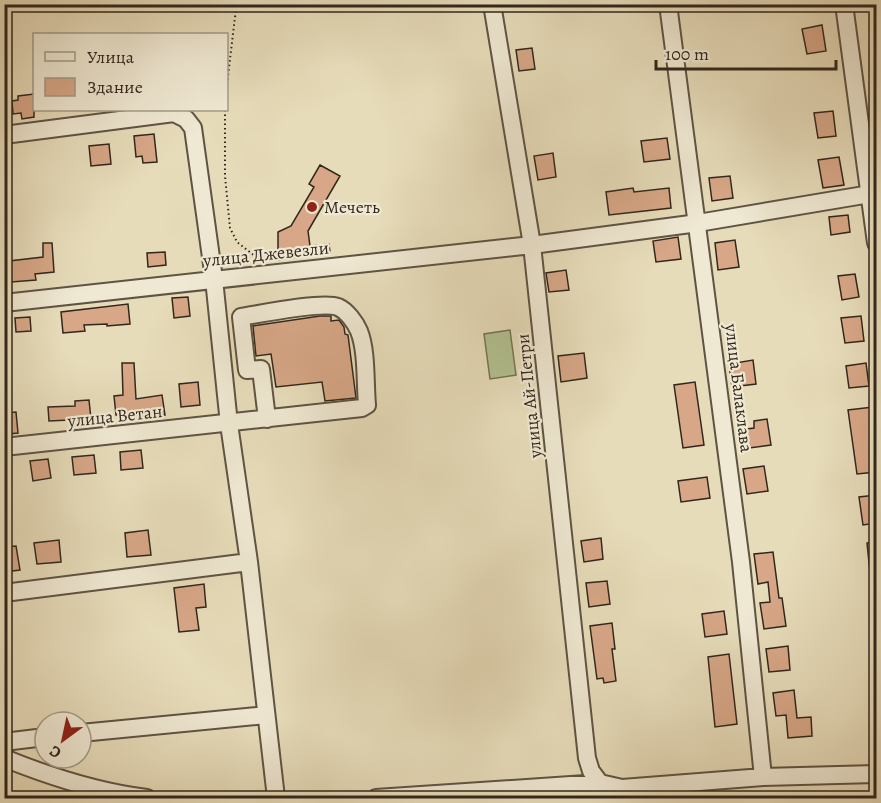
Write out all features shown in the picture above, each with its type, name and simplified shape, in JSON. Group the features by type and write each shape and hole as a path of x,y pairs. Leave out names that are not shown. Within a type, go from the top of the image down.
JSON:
{"street":[{"name":"улица Ай-Петри","path":"492,4 532,245 587,758 591,771 600,783"},
{"name":"улица Балаклава","path":"668,4 741,562 763,777"},
{"path":"844,4 876,243"},
{"path":"4,135 174,113 186,118 193,128 214,279 229,424 249,562 276,798"},
{"name":"улица Джевезли","path":"4,303 532,245 698,223 870,194"},
{"name":"улица Ветан","path":"4,447 229,424 362,408 367,405 362,341 358,329 348,314 337,306 318,306 241,317 247,370 261,369 267,419"},
{"path":"4,593 249,562"},
{"path":"93,732 266,715"},
{"path":"4,742 33,738"},
{"path":"4,758 45,774 113,794 147,798"},
{"path":"376,798 600,783 622,788 763,777 876,774"}],"path":[{"path":"228,76 238,4"},
{"path":"225,111 225,176 230,228 237,242 276,272"}],"green space":[{"path":"510,330 516,375 490,379 484,334"}],"building":[{"path":"822,25 826,51 807,54 802,29"},
{"path":"532,48 535,69 519,71 516,50"},
{"path":"33,94 34,117 22,119 21,113 13,114 12,101 18,100 18,96"},
{"path":"833,111 836,136 818,138 814,113"},
{"path":"154,134 157,162 143,163 142,156 136,157 134,136"},
{"path":"667,138 670,159 644,162 641,141"},
{"path":"109,144 111,164 91,166 89,146"},
{"path":"553,153 556,177 538,180 534,156"},
{"path":"839,157 844,185 823,188 818,160"},
{"path":"320,165 340,176 308,231 310,246 329,244 330,252 278,260 278,232 291,226 314,187 309,184"},
{"path":"730,176 733,198 712,201 709,178"},
{"path":"633,188 634,192 669,188 671,208 609,215 606,192"},
{"path":"848,215 850,232 831,235 829,217"},
{"path":"678,237 681,259 656,262 653,241"},
{"path":"735,240 739,267 718,270 715,243"},
{"path":"43,243 52,243 54,272 35,274 36,280 11,282 9,261 43,257"},
{"path":"165,252 166,265 148,267 147,253"},
{"path":"566,270 569,290 549,292 546,273"},
{"path":"855,274 859,297 842,300 838,276"},
{"path":"188,297 190,316 174,318 172,298"},
{"path":"128,304 130,324 84,325 85,331 63,333 61,312"},
{"path":"331,316 331,321 339,320 344,327 345,334 348,335 356,398 325,401 322,382 276,387 271,354 256,356 253,326"},
{"path":"861,316 864,341 845,343 841,318"},
{"path":"30,317 31,331 16,332 15,318"},
{"path":"584,353 587,378 561,382 558,356"},
{"path":"753,360 756,384 732,387 729,364"},
{"path":"122,363 134,363 136,399 162,395 165,415 152,417 152,413 116,415 114,396 123,395"},
{"path":"866,363 869,386 849,388 846,366"},
{"path":"198,382 200,405 181,407 179,384"},
{"path":"695,382 704,445 683,448 674,385"},
{"path":"89,400 91,419 49,421 48,407 75,406 75,401"},
{"path":"873,407 876,472 857,474 848,410"},
{"path":"16,412 18,433 8,434 6,413"},
{"path":"767,419 771,445 742,449 739,430 754,428 754,421"},
{"path":"141,450 143,468 121,470 120,452"},
{"path":"94,455 96,473 74,475 72,457"},
{"path":"48,459 51,478 33,481 30,461"},
{"path":"764,466 768,491 747,494 743,469"},
{"path":"707,477 710,498 681,502 678,481"},
{"path":"876,495 876,523 863,525 859,497"},
{"path":"148,530 151,555 127,557 125,533"},
{"path":"601,538 603,559 584,562 581,541"},
{"path":"59,540 61,562 37,564 34,543"},
{"path":"876,541 876,572 870,572 867,543"},
{"path":"16,546 20,570 4,572 4,547"},
{"path":"773,552 779,598 782,598 786,626 764,629 760,603 770,602 768,582 758,584 754,554"},
{"path":"607,581 610,604 589,607 586,583"},
{"path":"204,584 206,607 196,608 199,630 179,632 174,588"},
{"path":"724,611 727,634 705,637 702,614"},
{"path":"612,623 616,681 604,683 603,678 597,679 590,626"},
{"path":"788,646 790,670 769,672 766,649"},
{"path":"729,654 737,724 715,727 708,657"},
{"path":"794,690 797,718 811,717 812,736 788,738 786,715 776,716 773,693"}],"place":[{"name":"Мечеть","path":"312,207"}]}
